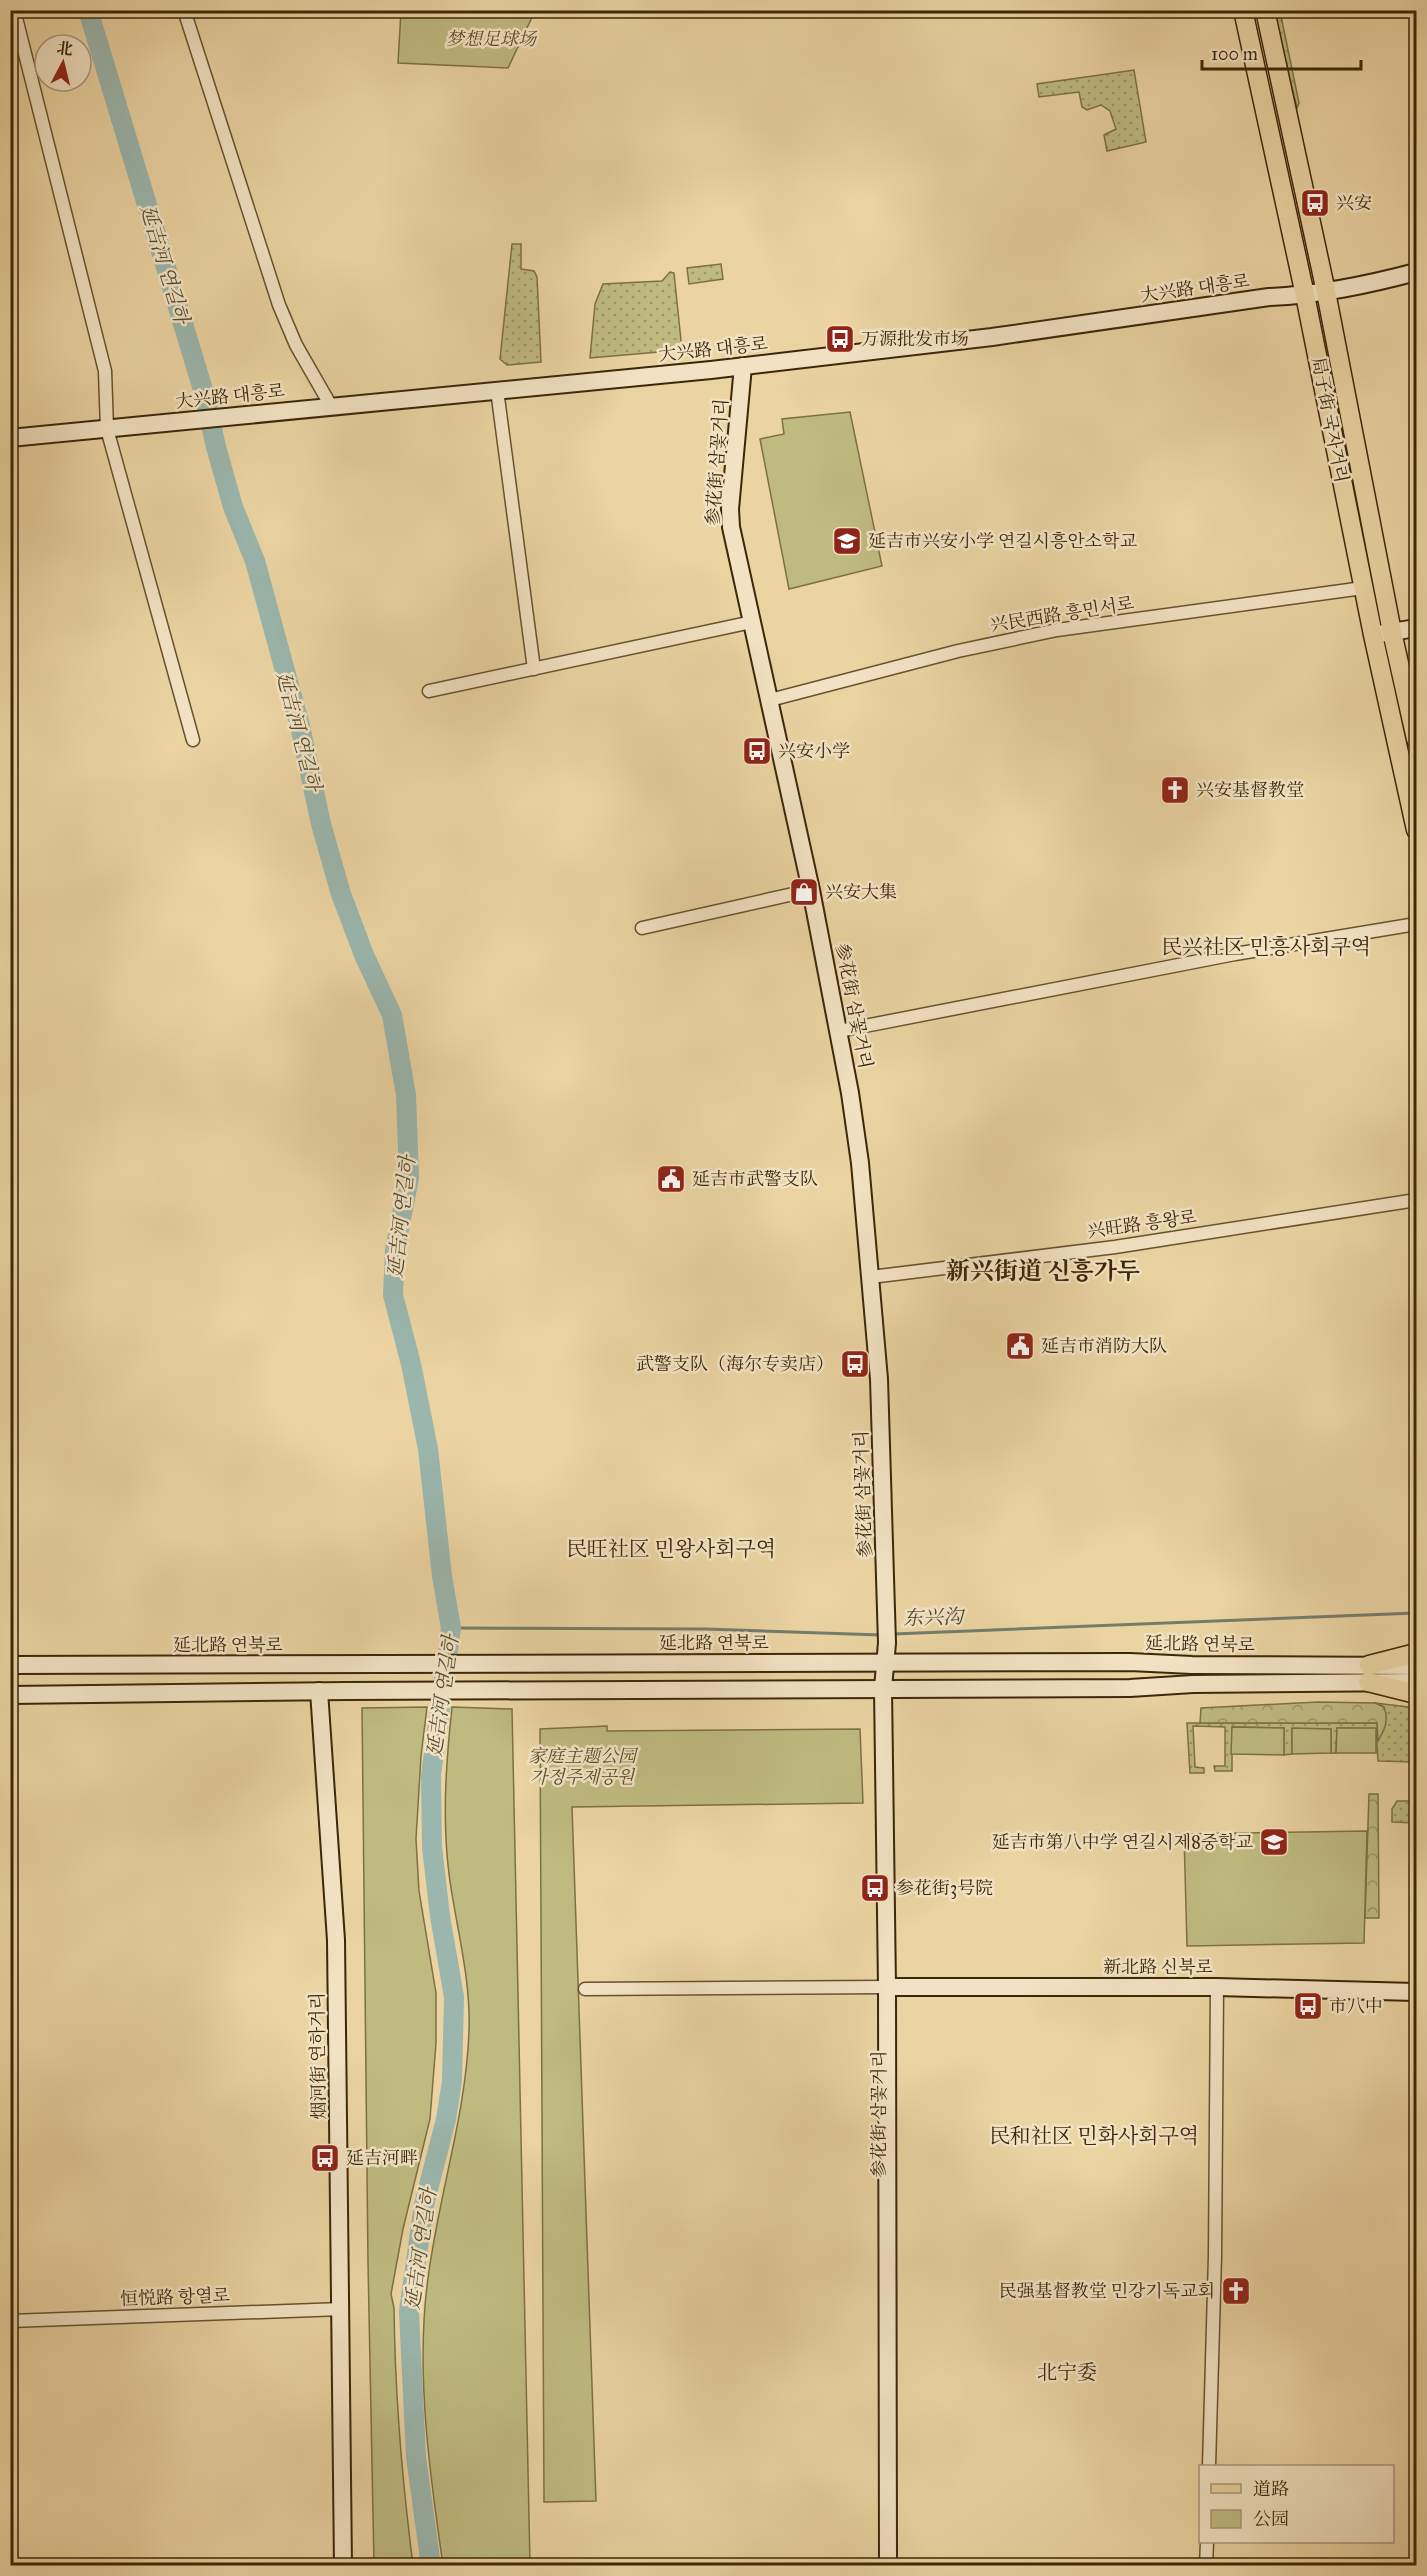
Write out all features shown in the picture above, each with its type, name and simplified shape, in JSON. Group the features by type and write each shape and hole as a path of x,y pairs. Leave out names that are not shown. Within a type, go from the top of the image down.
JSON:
{"main road":[{"name":"局子街 국자거리","path":"1243,10 1305,295 1363,588 1416,830"},
{"name":"局子街 국자거리","path":"1265,10 1326,292 1392,632 1416,740"},
{"name":"大兴路 대흥로","path":"10,438 744,366 992,337 1269,297 1358,288 1416,272"},
{"name":"参花街 삼꽃거리","path":"744,366 730,508 733,543 770,700 839,1031 860,1163 879,1379 887,1635 893,1986 899,2565"},
{"path":"1373,634 1416,628"},
{"path":"1369,1673 1416,1653"},
{"name":"延北路 연북로","path":"10,1665 1131,1662 1369,1673 1416,1682"},
{"name":"延北路 연북로","path":"10,1695 319,1691 1130,1688 1369,1673 1416,1666"},
{"path":"1369,1673 1416,1694"},
{"name":"烟河街 연하거리","path":"319,1691 336,1940 344,2565"},
{"name":"参花街 삼꽃거리","path":"888,2565 893,1986"},
{"name":"新北路 신북로","path":"893,1986 1217,1987 1416,1992"}],"street":[{"path":"14,10 105,371 113,428 193,740"},
{"path":"184,10 279,305 296,345 331,406"},
{"path":"497,390 534,669"},
{"name":"兴民西路 흥민서로","path":"770,700 958,651 1057,630 1363,588"},
{"path":"429,691 752,622"},
{"path":"642,928 811,890"},
{"path":"839,1031 1235,954 1416,924"},
{"name":"兴旺路 흥왕로","path":"871,1277 1115,1247 1416,1200"},
{"path":"585,1989 893,1986"},
{"path":"1209,2465 1215,2256 1217,1987"},
{"name":"恒悦路 항열로","path":"10,2321 342,2309"},
{"path":"1206,2565 1207,2543"}],"green space":[{"name":"梦想足球场","path":"401,10 535,11 508,68 398,63"},
{"path":"1273,11 1280,11 1299,103 1297,108"},
{"path":"1134,70 1146,142 1107,151 1104,135 1116,129 1110,111 1101,105 1087,110 1082,107 1079,92 1039,97 1037,84"},
{"path":"512,244 521,244 521,269 534,271 537,277 541,362 507,365 500,359"},
{"path":"721,264 723,279 689,284 687,268"},
{"path":"670,272 674,273 682,350 590,358 595,304 603,284 662,281"},
{"path":"850,412 882,566 789,589 760,439 784,434 782,419"},
{"path":"1318,1702 1375,1703 1384,1707 1386,1724 1383,1732 1378,1741 1377,1723 1200,1723 1201,1708"},
{"path":"1375,1703 1416,1708 1416,1762 1378,1761 1376,1729 1337,1728 1336,1753 1331,1753 1331,1729 1292,1729 1292,1754 1284,1755 1284,1728 1232,1727 1232,1771 1215,1771 1214,1766 1225,1766 1225,1727 1193,1726 1195,1767 1204,1768 1204,1773 1190,1773 1187,1723 1378,1723 1378,1740 1384,1707"},
{"path":"427,1707 421,1756 416,1839 419,1891 436,1993 436,2043 430,2119 403,2229 391,2294 394,2308 400,2437 413,2565 374,2565 362,1708"},
{"path":"452,1707 512,1709 530,2565 443,2565 426,2426 423,2355 427,2286 437,2222 463,2095 469,2031 468,1992 447,1853 445,1811"},
{"name":"家庭主题公园 가정주제공원","path":"607,1726 607,1731 860,1729 863,1803 572,1807 596,2501 544,2502 540,1729"},
{"path":"1232,1727 1284,1728 1284,1755 1231,1754"},
{"path":"1292,1728 1331,1729 1331,1753 1292,1754"},
{"path":"1337,1728 1376,1728 1376,1753 1336,1753"},
{"path":"1369,1794 1378,1794 1379,1918 1365,1918"},
{"path":"1397,1801 1416,1801 1416,1823 1392,1822 1392,1809"},
{"path":"1367,1831 1364,1943 1187,1946 1184,1834"}],"waterway":[{"name":"延吉河 연길하","path":"88,10 204,393 233,507 255,561 300,726 321,824 341,894 364,955 392,1015 406,1095 409,1178 395,1250 393,1295 411,1364 428,1449 442,1576 451,1628 431,1775 432,1847 440,1916 454,1997 452,2081 446,2119 424,2205 409,2311 416,2457 431,2566"},
{"name":"东兴沟","path":"894,1634 1416,1613"},
{"name":"东兴沟","path":"451,1628 706,1629 881,1635"}],"place":[{"name":"兴安","path":"1315,203"},
{"name":"万源批发市场","path":"840,339"},
{"name":"延吉市兴安小学 연길시흥안소학교","path":"847,541"},
{"name":"兴安小学","path":"757,751"},
{"name":"兴安基督教堂","path":"1175,790"},
{"name":"兴安大集","path":"804,892"},
{"name":"延吉市武警支队","path":"671,1179"},
{"name":"延吉市消防大队","path":"1020,1346"},
{"name":"武警支队（海尔专卖店）","path":"855,1364"},
{"name":"延吉市第八中学 연길시제8중학교","path":"1274,1842"},
{"name":"参花街3号院","path":"875,1888"},
{"name":"市八中","path":"1308,2006"},
{"name":"延吉河畔","path":"325,2158"},
{"name":"民强基督教堂 민강기독교회","path":"1236,2291"}],"district":[{"name":"民兴社区 민흥사회구역","path":"1266,947"},
{"name":"新兴街道 신흥가두","path":"1043,1271"},
{"name":"民旺社区 민왕사회구역","path":"671,1549"},
{"name":"民和社区 민화사회구역","path":"1094,2136"},
{"name":"北宁委","path":"1067,2372"}]}
